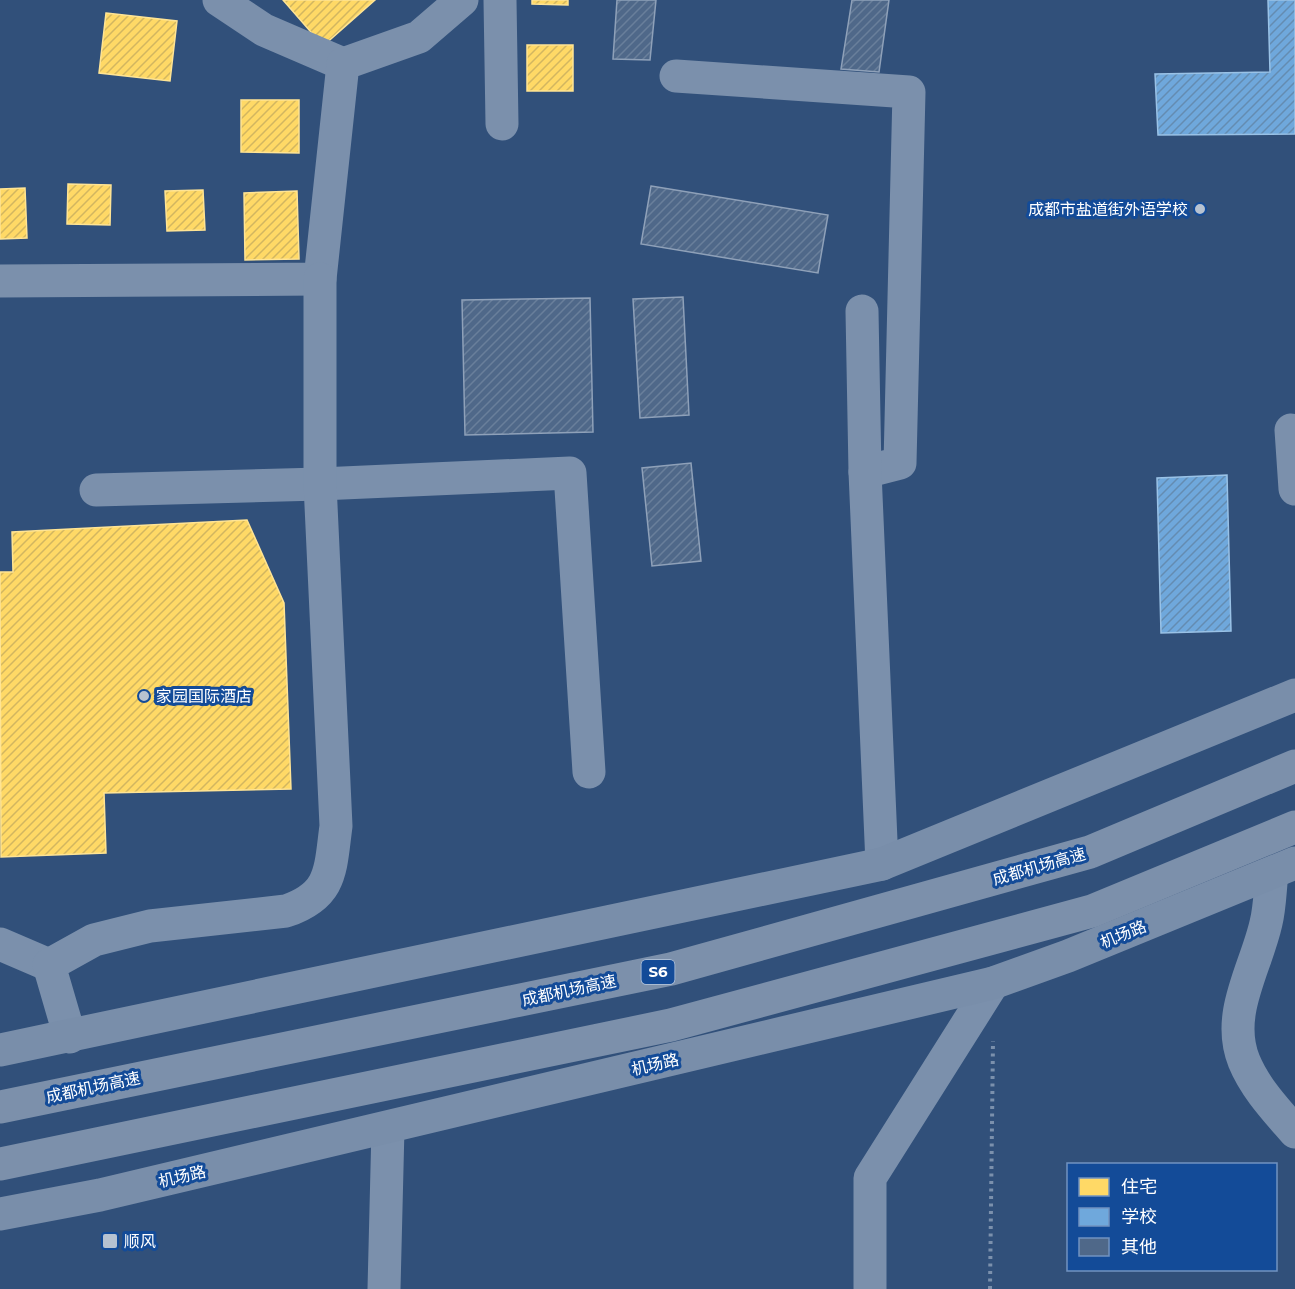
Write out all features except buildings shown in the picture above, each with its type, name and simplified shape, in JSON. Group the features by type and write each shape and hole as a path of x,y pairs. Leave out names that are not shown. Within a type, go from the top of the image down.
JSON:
{"highway":[{"name":"成都机场高速","path":"0,1107 671,969 1090,852 1295,765"},
{"path":"0,1164 671,1025 1092,910 1295,827"}],"main road":[{"path":"0,1050 882,864 1295,695"},
{"name":"机场路","path":"0,1215 100,1196 993,983 1068,956 1283,868"}],"street":[{"path":"219,0 264,30 343,64 419,37 462,0"},
{"path":"500,0 502,124"},
{"path":"49,965 94,940 150,926 286,911 305,904 324,888 336,826 320,484 320,279 343,64"},
{"path":"676,76 909,92 900,463 866,472"},
{"path":"0,281 320,279"},
{"path":"862,311 866,472 882,864"},
{"path":"1290,430 1295,489"},
{"path":"96,490 320,484 570,473 589,772"},
{"path":"1283,868 1245,984 1239,1017 1239,1035 1244,1060 1268,1100 1295,1132"},
{"path":"0,945 49,965"},
{"path":"49,965 70,1037"},
{"path":"870,1289 870,1178 993,983"},
{"path":"384,1289 388,1128"}],"path":[{"path":"990,1289 993,1030"}],"place":[{"name":"成都市盐道街外语学校","path":"1200,209"},
{"name":"家园国际酒店","path":"144,696"},
{"name":"顺风","path":"110,1241"}]}
